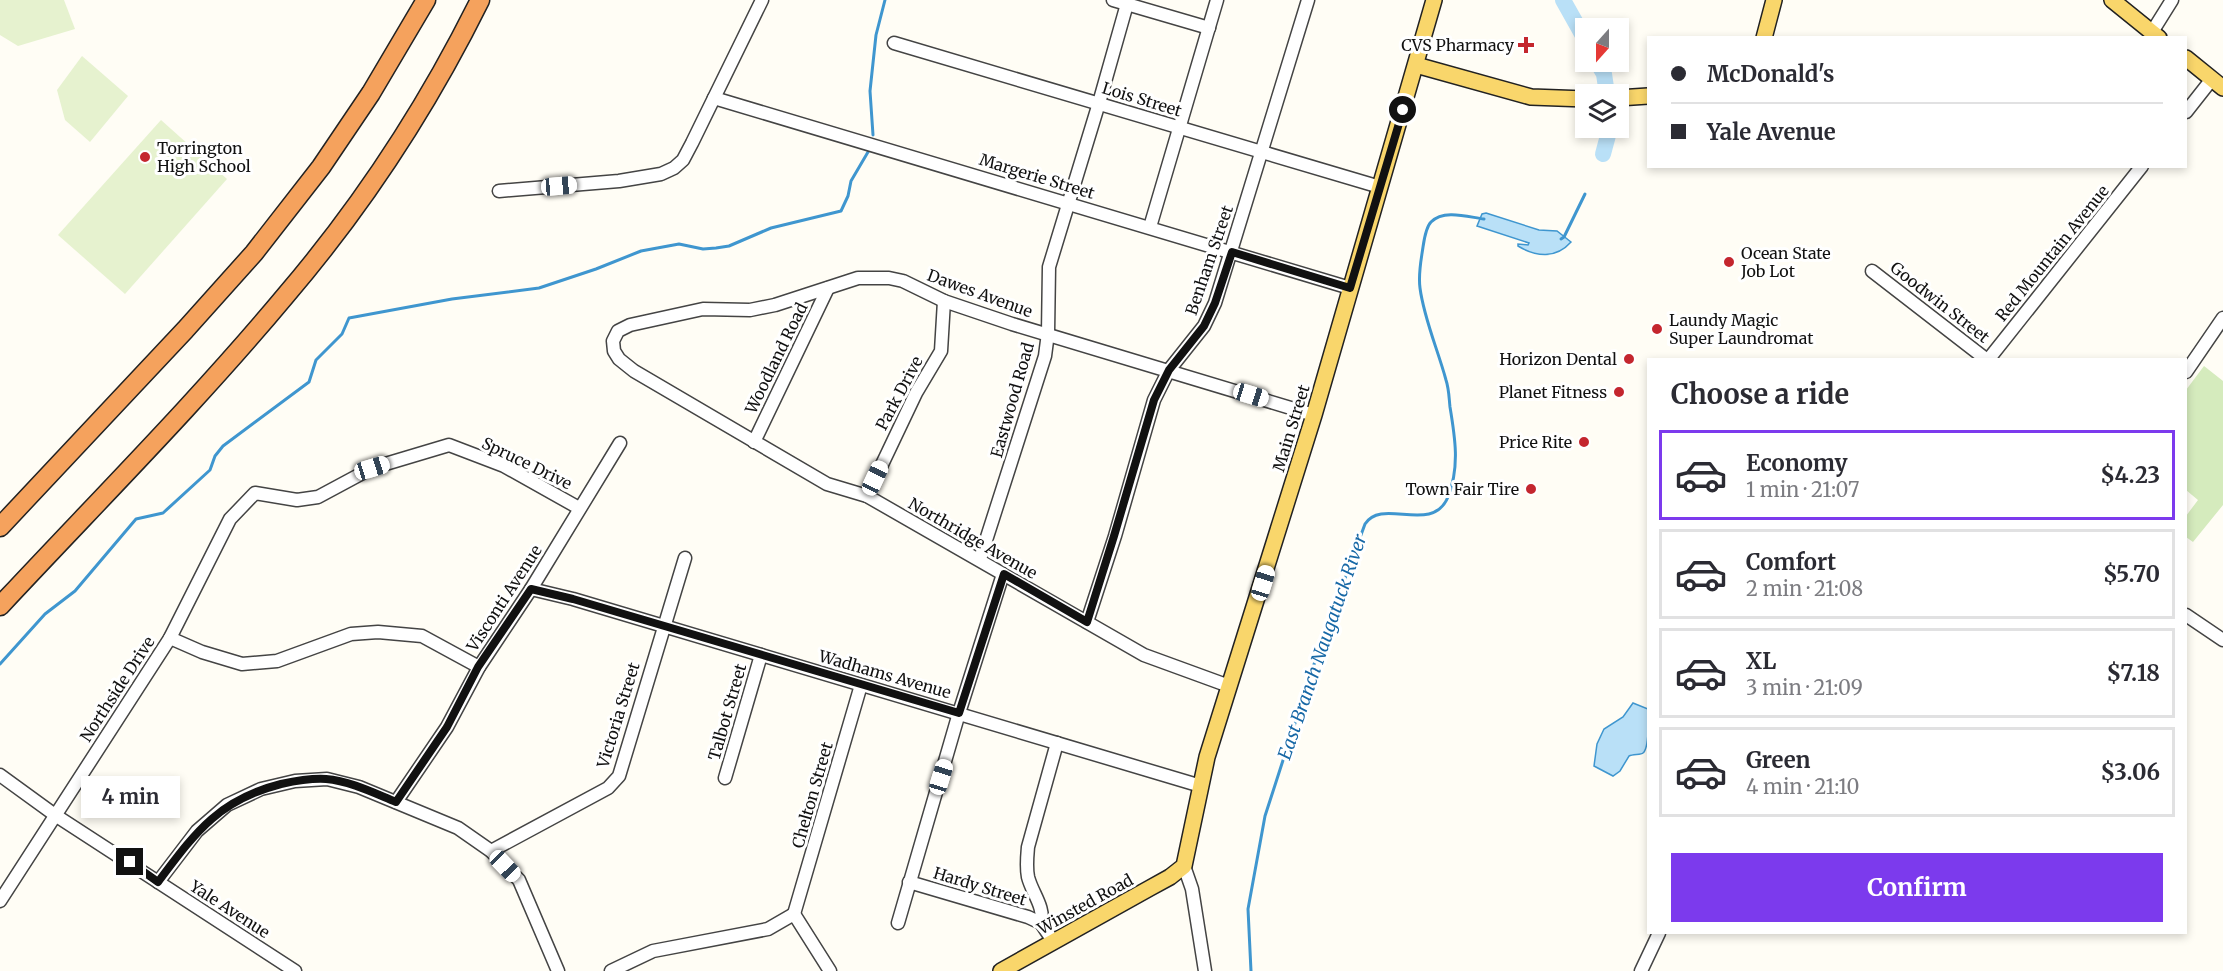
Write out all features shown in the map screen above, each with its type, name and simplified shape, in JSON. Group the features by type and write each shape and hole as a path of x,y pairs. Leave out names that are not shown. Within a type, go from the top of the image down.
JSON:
{"highway":[{"path":"0,527 254,253 321,167 371,93 426,0"},
{"path":"0,606 287,295 340,228 385,163 429,94 480,0"}],"main road":[{"name":"Main Street","path":"1184,866 1201,786 1229,686 1314,415 1434,0"},
{"path":"1765,36 1774,0"},
{"path":"2112,0 2155,34"},
{"path":"2187,59 2217,83"},
{"path":"1416,64 1531,97 1575,99"},
{"path":"1629,97 1647,96"},
{"name":"Winsted Road","path":"1001,971 1170,877 1184,866"}],"street":[{"path":"499,191 619,181 661,174 674,168 683,160 762,0"},
{"path":"1113,0 1209,28"},
{"path":"1150,227 1217,0"},
{"name":"Benham Street","path":"1087,622 1154,400 1169,370 1204,326 1215,303 1308,0"},
{"path":"2155,34 2172,0"},
{"name":"Eastwood Road","path":"980,559 1045,357 1048,333 1049,267 1127,4"},
{"name":"Lois Street","path":"894,43 1380,187"},
{"path":"2187,111 2217,83"},
{"name":"Margerie Street","path":"714,98 1069,202 1350,288"},
{"name":"Red Mountain Avenue","path":"1990,358 2140,168"},
{"name":"Goodwin Street","path":"1872,271 1985,358"},
{"name":"Dawes Avenue","path":"630,325 703,309 759,308 858,278 889,278 944,301 1012,324 1314,415"},
{"name":"Woodland Road","path":"754,442 828,288"},
{"name":"Park Drive","path":"867,496 916,393 941,351 944,301"},
{"path":"2187,371 2223,318"},
{"name":"Northridge Avenue","path":"630,325 618,331 614,341 614,351 619,359 634,371 827,484 867,496 1144,655 1229,686"},
{"name":"Visconti Avenue","path":"396,802 447,727 478,667 531,589 620,442"},
{"name":"Spruce Drive","path":"255,493 297,500 318,497 372,468 449,445 504,466 579,508"},
{"name":"Northside Drive","path":"0,902 170,638 230,519 255,493"},
{"name":"Victoria Street","path":"491,851 608,789 619,776 685,558"},
{"path":"898,923 959,713 1004,574"},
{"name":"Wadhams Avenue","path":"531,589 573,599 1201,786"},
{"path":"2187,616 2219,638 2223,624"},
{"path":"170,638 202,652 242,664 278,661 351,634 378,632 422,636 478,667"},
{"name":"Talbot Street","path":"725,778 761,655"},
{"name":"Chelton Street","path":"794,914 861,685"},
{"path":"1053,941 1041,923 1043,914 1029,879 1026,864 1028,847 1057,743"},
{"name":"Yale Avenue","path":"0,775 55,816 295,971"},
{"path":"158,882 196,831 227,805 261,789 296,781 327,779 359,787 458,828 491,851 519,880 558,971"},
{"path":"1184,866 1192,889 1205,971"},
{"name":"Hardy Street","path":"909,882 1028,917 1041,923"},
{"path":"611,971 653,951 768,929 794,914 830,971"},
{"path":"1641,971 1659,934"}],"green space":[{"path":"0,0 64,0 75,29 18,46 0,35"},
{"path":"82,56 128,96 90,142 65,120 57,90"},
{"path":"161,120 227,179 125,294 58,235"},
{"path":"2204,366 2223,381 2223,505 2193,542 2187,538 2187,515 2198,500 2187,491 2187,389"}],"water":[{"path":"1486,213 1539,230 1557,231 1571,242 1565,248 1552,254 1539,254 1525,250 1518,244 1528,245 1529,243 1477,226 1482,214"},
{"path":"1633,703 1647,709 1646,745 1642,754 1629,756 1620,771 1613,776 1594,766 1597,744 1604,729 1623,717"}],"waterway":[{"path":"873,135 870,91 876,35 885,0"},
{"name":"East Branch Naugatuck River","path":"1563,0 1575,21"},
{"name":"East Branch Naugatuck River","path":"1603,72 1606,84"},
{"name":"East Branch Naugatuck River","path":"1603,154 1607,138"},
{"path":"0,664 45,614 75,591 136,519 163,513 210,470 215,456 223,446 309,382 316,360 342,334 349,318 452,299 539,288 641,251 679,244 703,249 729,246 771,228 841,211 848,196 851,181 868,152"},
{"name":"East Branch Naugatuck River","path":"1561,239 1585,194"},
{"name":"East Branch Naugatuck River","path":"1251,971 1248,909 1265,816 1318,652 1365,524 1373,517 1383,514 1431,513 1441,508 1452,486 1455,452 1448,390 1419,283 1427,230 1431,222 1443,216 1456,215 1484,219"}],"place":[{"name":"CVS Pharmacy","path":"1526,45"},
{"name":"Torrington High School","path":"145,157"},
{"name":"Ocean State Job Lot","path":"1729,262"},
{"name":"Laundy Magic Super Laundromat","path":"1657,329"},
{"name":"Horizon Dental","path":"1629,359"},
{"name":"Planet Fitness","path":"1619,392"},
{"name":"Price Rite","path":"1584,442"},
{"name":"Town Fair Tire","path":"1531,489"}],"route":[{"path":"130,862 158,882 196,831 227,805 261,789 296,781 327,779 359,787 396,802 447,727 478,667 531,589 573,599 959,713 1004,574 1087,622 1154,400 1169,370 1204,326 1215,303 1232,252 1350,288 1403,110"}]}
